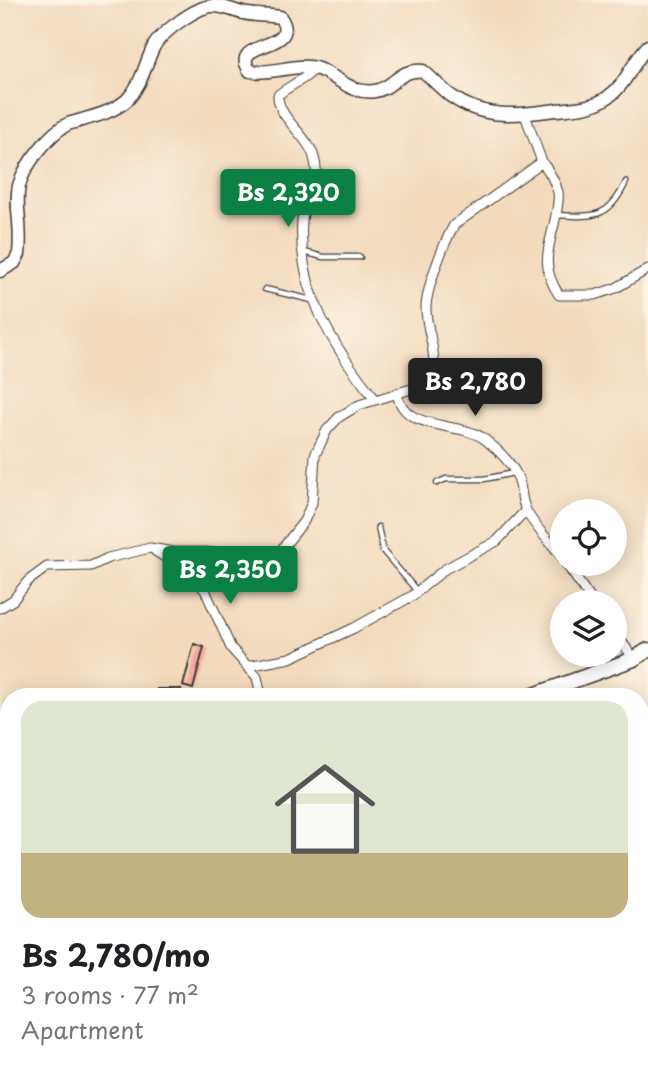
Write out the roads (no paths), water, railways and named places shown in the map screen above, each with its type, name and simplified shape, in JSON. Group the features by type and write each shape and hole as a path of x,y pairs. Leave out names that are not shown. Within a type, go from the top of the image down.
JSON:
{"main road":[{"path":"0,271 14,263 19,254 18,185 27,165 47,140 63,127 104,113 123,103 135,90 145,72 153,47 162,34 204,8 214,5 246,14 280,17 285,24 284,33 278,40 251,51 246,58 250,71 261,73 314,68 345,86 361,91 376,91 407,72 423,71 451,96 488,113 525,116 595,105 619,87 648,46"},
{"path":"553,688 634,659 648,650"}],"street":[{"path":"314,68 311,74 289,85 278,95 278,101 313,155 316,185 302,218 303,266 318,314 349,367 375,399"},
{"path":"525,116 542,162 551,174 559,194 546,264 559,295 595,295 616,288 648,269"},
{"path":"0,608 13,600 28,581 47,567 92,566 108,558 150,548 174,552 206,552 256,561 278,554 304,521 312,503 315,455 327,430 339,417 359,405 424,385 429,379 434,361 426,305 454,225 542,162"},
{"path":"397,394 398,402 414,417 462,429 482,438 509,463 516,473 526,510 550,541"},
{"path":"248,666 290,658 354,628 418,592 445,569 497,541 526,510"},
{"path":"150,548 189,572 205,590 231,648 257,677 259,688"},
{"path":"627,649 634,659"}],"lane":[{"path":"228,184 271,182 316,185"},
{"path":"556,215 587,216 608,210 626,182"},
{"path":"303,252 323,257 360,257"},
{"path":"265,289 313,300"},
{"path":"437,483 446,479 484,479 516,473"},
{"path":"378,527 383,551 418,592"}]}
